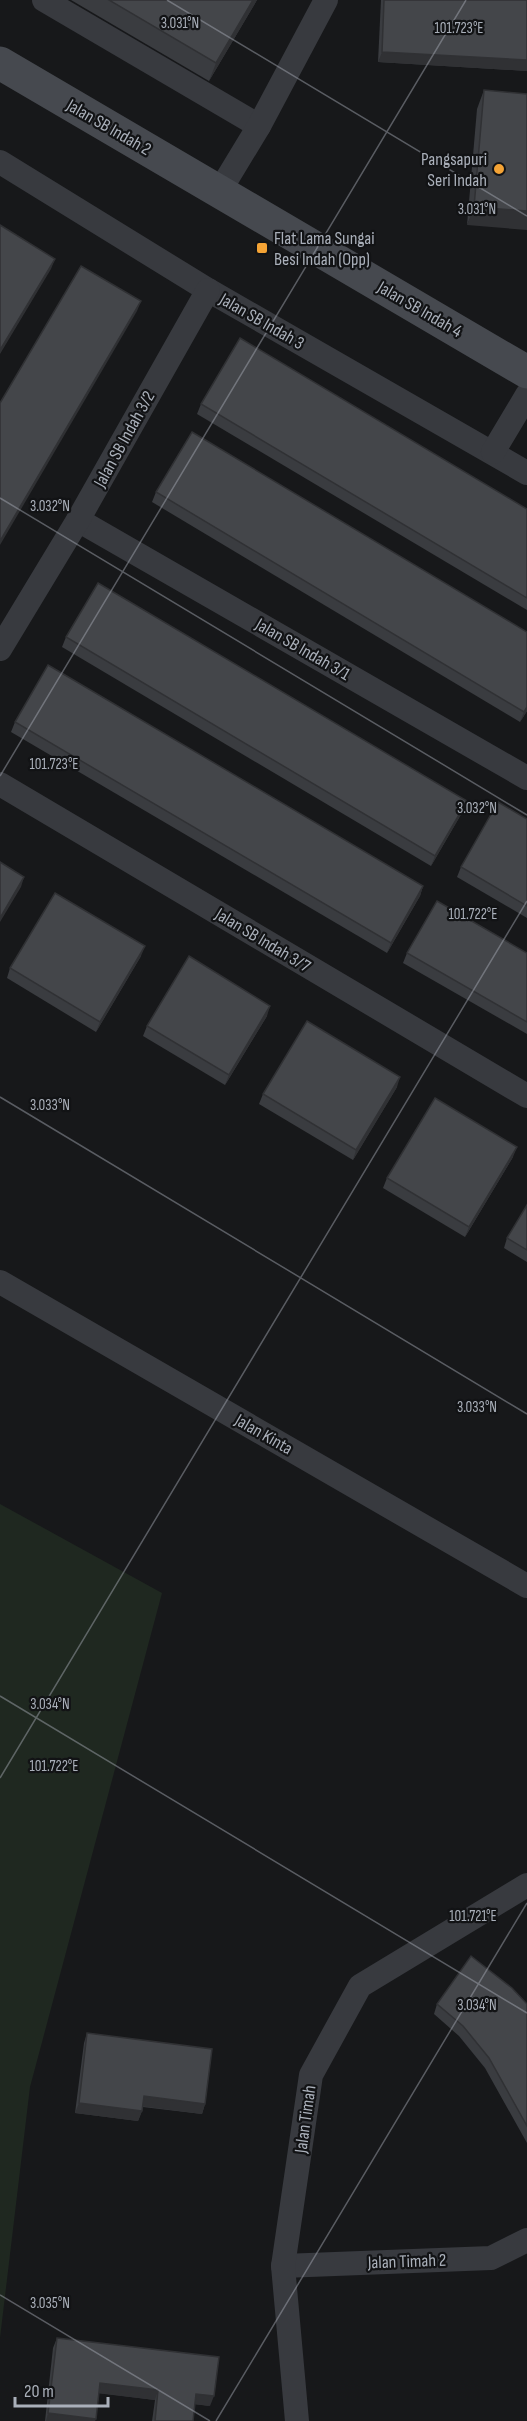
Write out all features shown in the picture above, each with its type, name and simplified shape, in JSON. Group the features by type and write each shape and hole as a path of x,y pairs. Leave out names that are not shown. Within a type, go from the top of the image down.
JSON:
{"street":[{"path":"44,0 259,126"},
{"path":"219,192 259,126 326,0"},
{"name":"Jalan SB Indah 2","path":"0,63 219,192"},
{"name":"Jalan SB Indah 3","path":"0,162 208,290 527,473"},
{"name":"Jalan SB Indah 4","path":"219,192 527,372"},
{"name":"Jalan SB Indah 3/2","path":"0,649 78,520 208,290"},
{"path":"493,452 527,396"},
{"name":"Jalan SB Indah 3/1","path":"78,520 527,778"},
{"name":"Jalan SB Indah 3/7","path":"0,784 527,1096"},
{"name":"Jalan Kinta","path":"0,1282 527,1586"},
{"name":"Jalan Timah","path":"297,2421 283,2266 311,2075 360,1986 527,1885"},
{"name":"Jalan Timah 2","path":"283,2266 491,2258 527,2240"}],"shaded area":[{"path":"0,1504 162,1593 30,2087 0,2338"}],"building":[{"path":"109,0 253,0 216,63"},
{"path":"384,0 527,0 527,60 382,52"},
{"name":"Pangsapuri Seri Indah","path":"484,90 527,94 527,211 474,207"},
{"path":"0,225 55,259 0,350"},
{"path":"81,266 141,301 0,541 0,403"},
{"path":"240,338 527,509 527,598 201,404"},
{"path":"192,432 527,632 527,707 524,712 156,492"},
{"path":"98,583 467,801 435,856 66,637"},
{"path":"48,665 423,886 391,943 15,722"},
{"path":"498,802 527,819 527,906 461,867"},
{"path":"0,862 24,877 0,918"},
{"path":"55,893 145,946 100,1022 10,968"},
{"path":"437,901 527,953 527,1022 407,953"},
{"path":"189,956 270,1006 229,1075 147,1026"},
{"path":"307,1021 400,1077 356,1150 263,1094"},
{"path":"435,1098 517,1147 469,1227 387,1178"},
{"path":"527,1205 527,1250 507,1238"},
{"path":"471,1956 512,1988 527,2004 527,2126 489,2058 463,2026 437,2004"},
{"path":"87,2033 212,2049 205,2104 144,2096 142,2111 79,2103"},
{"path":"57,2338 219,2357 214,2396 196,2394 193,2421 155,2421 158,2390 100,2383 96,2419 48,2413"}],"place":[{"name":"Pangsapuri Seri Indah","path":"499,169"},
{"name":"Flat Lama Sungai Besi Indah (Opp)","path":"262,248"}]}
